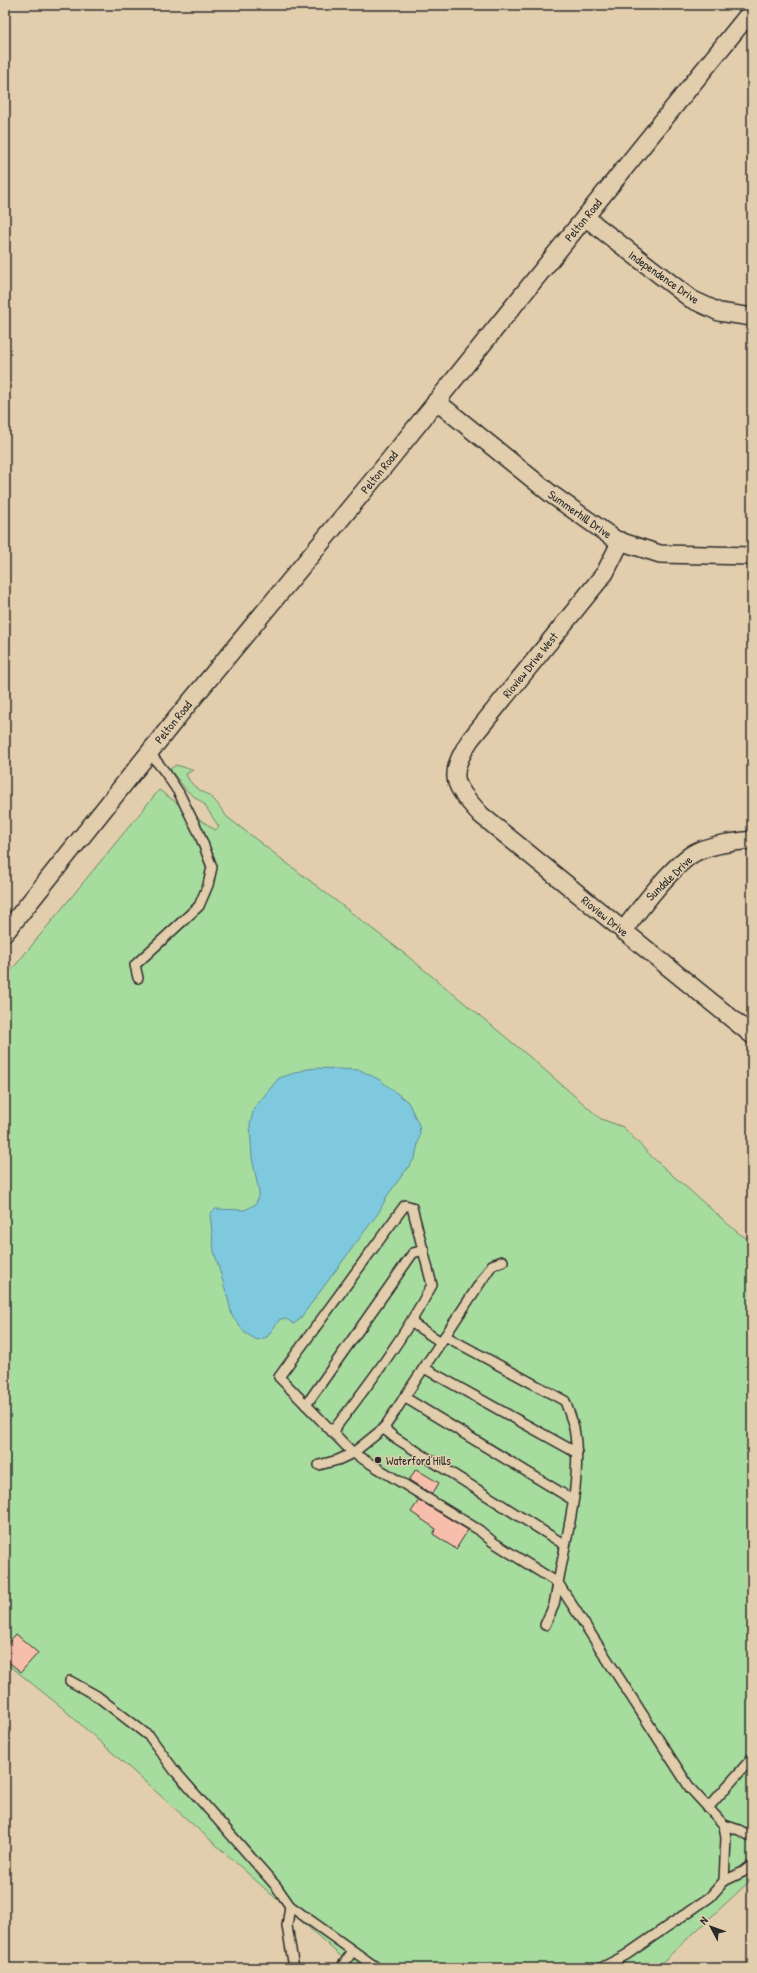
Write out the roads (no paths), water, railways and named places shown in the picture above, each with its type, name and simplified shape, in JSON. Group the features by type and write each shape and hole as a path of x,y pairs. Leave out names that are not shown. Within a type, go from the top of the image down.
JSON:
{"street":[{"name":"Pelton Road","path":"5,933 149,752 436,401 752,10"},
{"name":"Independence Drive","path":"585,217 691,299 719,312 752,318"},
{"name":"Summerhill Drive","path":"436,401 551,494 592,524 621,542 660,554 752,556"},
{"name":"Rioview Drive West","path":"462,794 457,786 455,772 459,758 470,740 605,572 621,542"},
{"name":"Rioview Drive","path":"462,794 481,815 752,1035"},
{"name":"Sundale Drive","path":"623,931 648,898 687,858 698,852 720,844 752,840"}],"lane":[{"path":"138,978 135,965 199,906 208,885 212,867 199,833 179,793 149,752"},
{"path":"332,1432 379,1372 412,1323 432,1285 412,1207 405,1205 279,1377 332,1432 353,1453 480,1530 493,1542 558,1583 690,1788 724,1825 739,1830 752,1837"},
{"path":"306,1405 413,1253 424,1250"},
{"path":"320,1466 353,1453 383,1428 492,1265 503,1261"},
{"path":"412,1323 565,1401 574,1426 577,1453 573,1500 554,1605 545,1625"},
{"path":"424,1368 577,1453"},
{"path":"404,1397 573,1500"},
{"path":"383,1428 394,1437 564,1545"},
{"path":"70,1681 97,1696 150,1737 174,1770 276,1886 290,1906 352,1952 377,1968"},
{"path":"708,1808 752,1758"},
{"path":"724,1825 726,1838 724,1881"},
{"path":"601,1968 626,1955 710,1897 724,1881 743,1872 752,1865"},
{"path":"290,1906 287,1926 294,1968"},
{"path":"341,1968 352,1952"}],"water":[{"path":"318,1068 360,1070 380,1080 408,1102 419,1125 420,1134 415,1158 387,1196 379,1212 299,1320 294,1324 286,1319 280,1319 267,1337 257,1340 245,1333 232,1316 214,1251 210,1214 215,1209 245,1210 256,1204 259,1192 252,1158 250,1125 254,1108 279,1078 307,1069"}],"place":[{"name":"Waterford Hills","path":"378,1460"}]}
